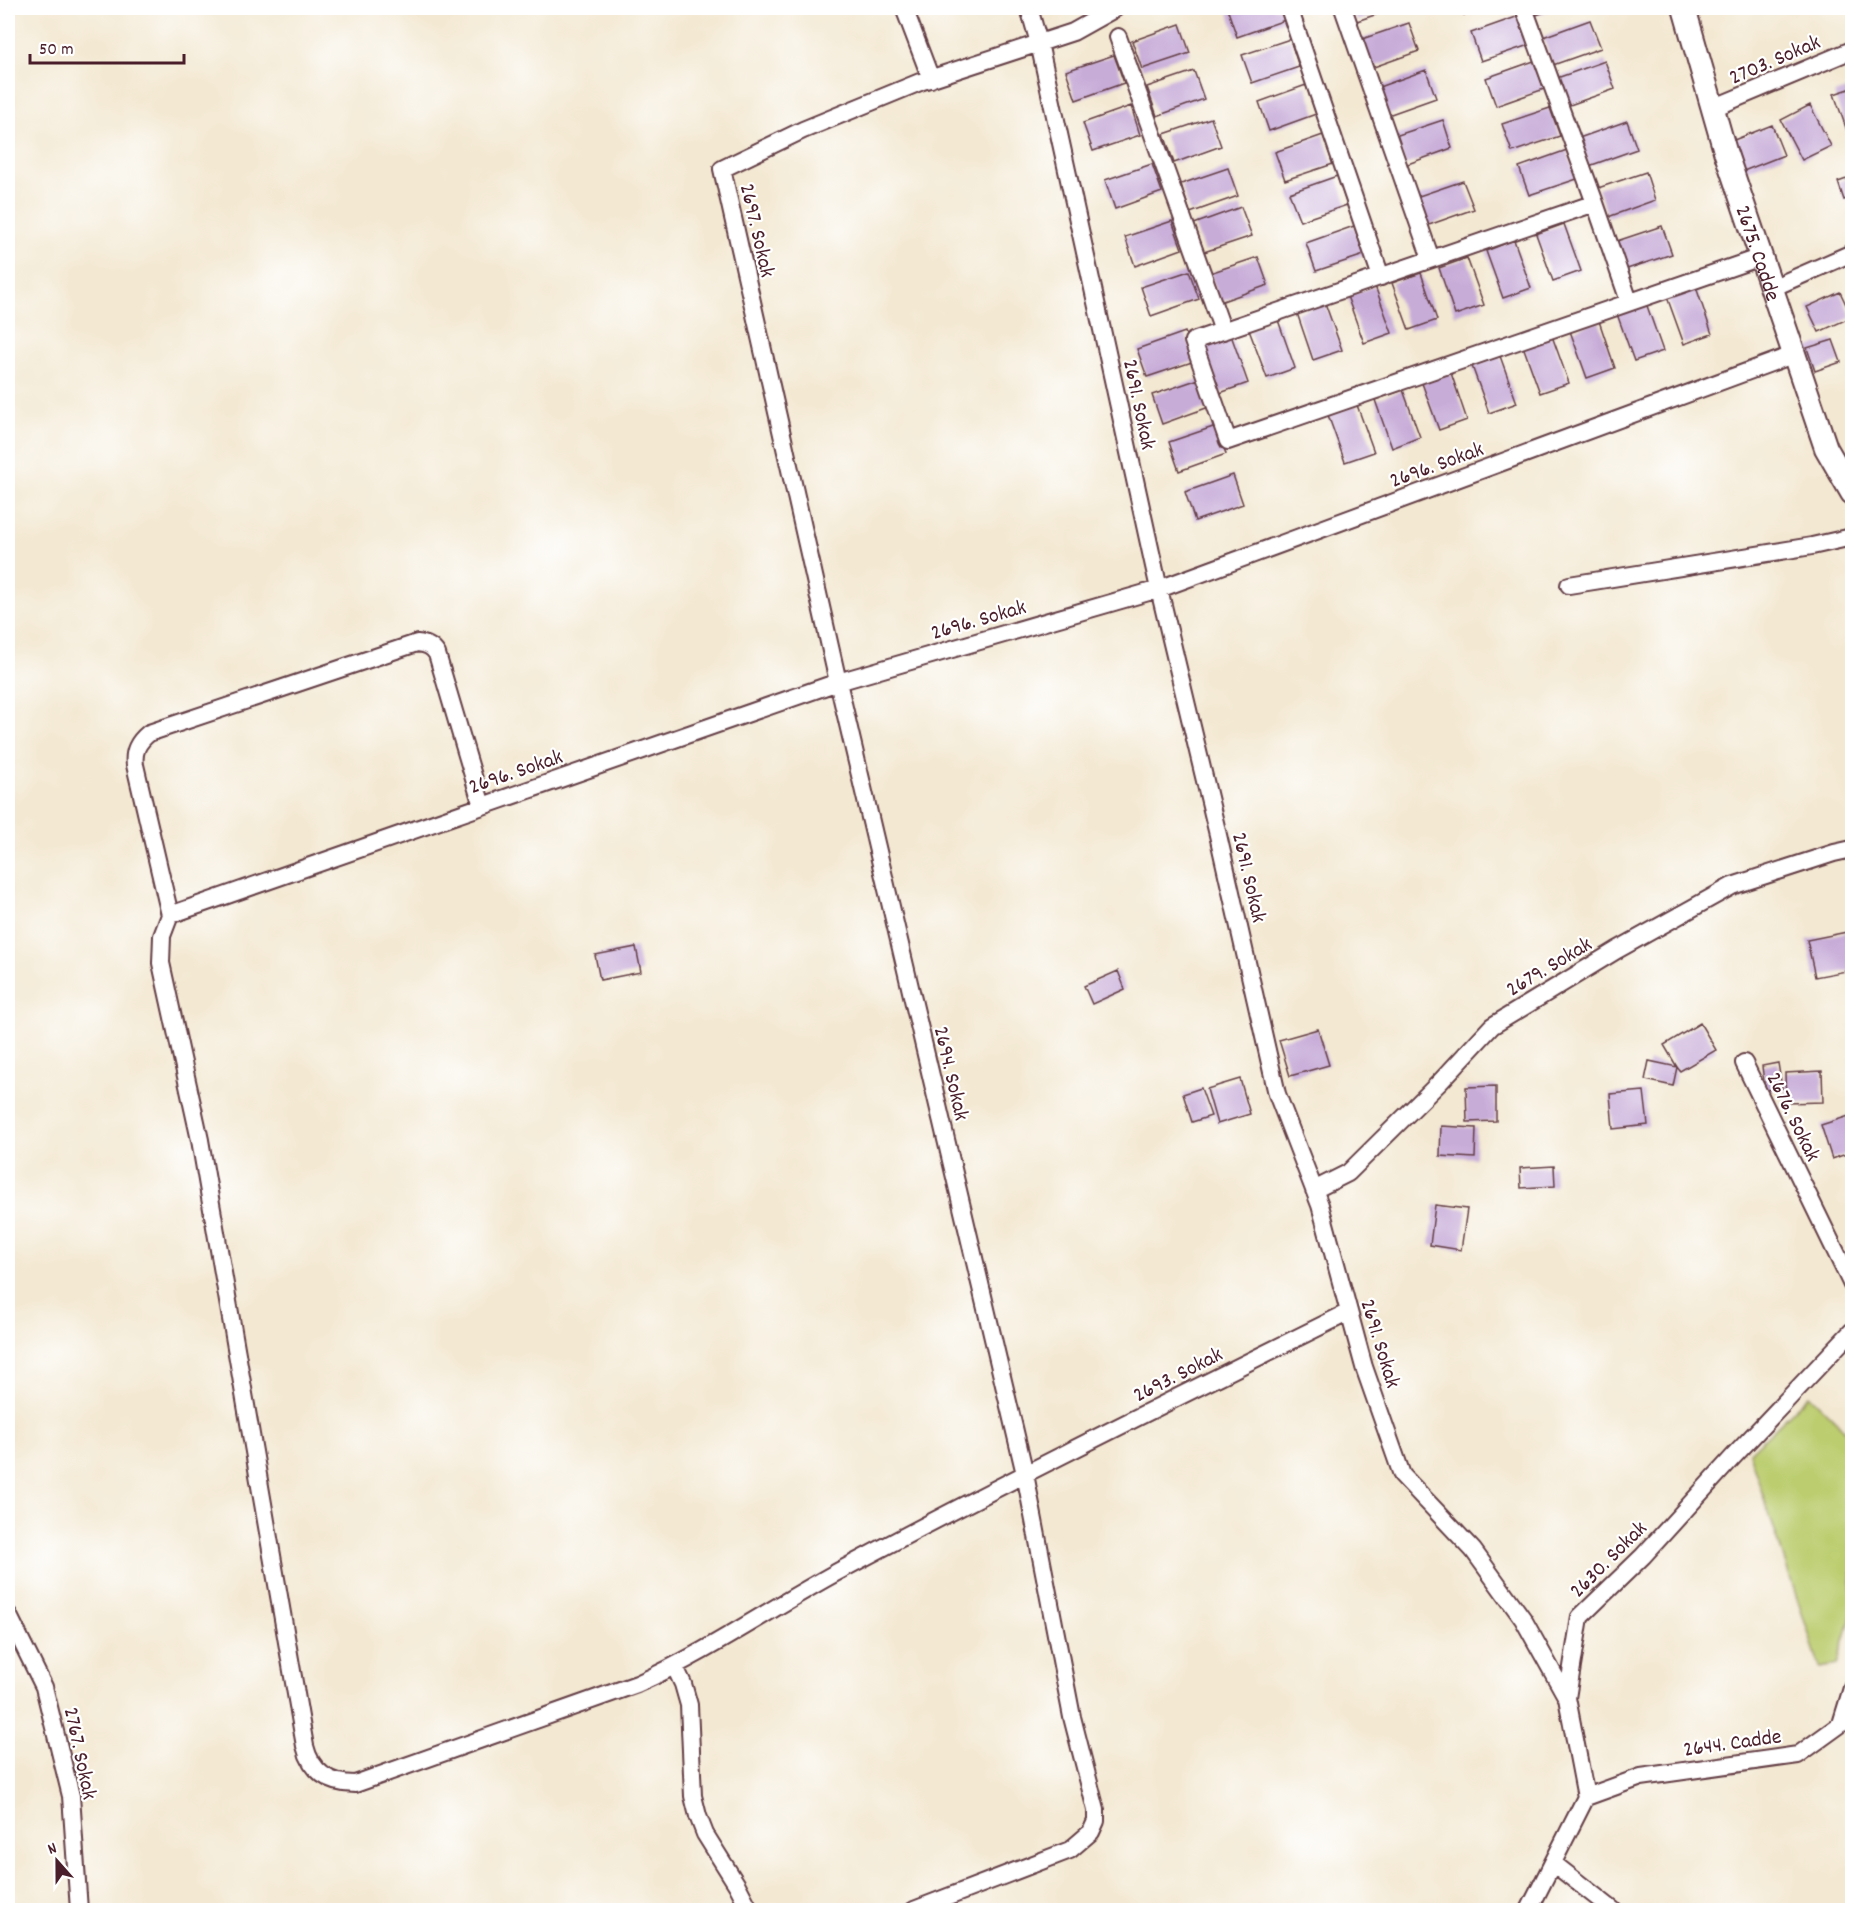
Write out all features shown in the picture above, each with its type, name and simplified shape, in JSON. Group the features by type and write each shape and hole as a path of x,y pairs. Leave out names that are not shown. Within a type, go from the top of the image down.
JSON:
{"street":[{"path":"904,8 931,79"},
{"name":"2691. Sokak","path":"1029,8 1039,43 1159,589 1277,1094 1314,1190 1364,1367 1402,1475 1473,1550 1523,1619 1567,1698"},
{"name":"2697. Sokak","path":"838,682 722,169 803,130 931,79 1074,32 1116,8"},
{"path":"1288,8 1381,277"},
{"path":"1343,8 1431,259"},
{"path":"1524,8 1629,302"},
{"name":"2675. Cadde","path":"1684,8 1713,108 1761,257 1826,448 1852,493"},
{"path":"1118,37 1223,331"},
{"name":"2703. Sokak","path":"1713,108 1852,50"},
{"path":"1595,203 1193,341 1228,441 1761,257"},
{"path":"1772,288 1852,253"},
{"name":"2696. Sokak","path":"170,915 838,682 1159,589 1795,354"},
{"path":"1569,585 1812,546 1852,537"},
{"path":"170,915 135,765 135,751 138,744 149,733 417,643 424,644 437,654 482,806"},
{"name":"2694. Sokak","path":"838,682 1025,1474 1072,1717 1096,1810 1096,1821 1092,1832 1070,1850 914,1911"},
{"name":"2679. Sokak","path":"1314,1190 1348,1173 1440,1082 1492,1026 1617,950 1732,886 1852,849"},
{"name":"2693. Sokak","path":"170,915 162,936 161,963 200,1140 299,1711 311,1763 324,1777 334,1781 355,1784 637,1684 675,1667 837,1572 1025,1474 1349,1312"},
{"name":"2676. Sokak","path":"1744,1063 1852,1285"},
{"name":"2630. Sokak","path":"1586,1797 1567,1698 1580,1617 1643,1556 1852,1331"},
{"name":"2767. Sokak","path":"8,1614 44,1687 71,1796 79,1911"},
{"path":"675,1667 689,1705 693,1796 698,1816 705,1834 737,1884 750,1911"},
{"name":"2644. Cadde","path":"1586,1797 1641,1777 1798,1755 1841,1724 1852,1688"},
{"path":"1529,1911 1586,1797"},
{"path":"1553,1863 1613,1911"}],"green space":[{"path":"1809,1395 1852,1437 1852,1614 1837,1665 1820,1668 1749,1453"}],"building":[{"path":"1227,8 1280,8 1285,20 1237,37"},
{"path":"1352,8 1395,8 1357,21"},
{"path":"1462,8 1485,8 1464,15"},
{"path":"1534,8 1557,8 1536,15"},
{"path":"1519,16 1529,45 1481,61 1471,33"},
{"path":"1590,20 1601,48 1553,65 1543,37"},
{"path":"1409,23 1419,51 1371,68 1362,39"},
{"path":"1180,24 1190,53 1142,69 1132,41"},
{"path":"1290,39 1299,67 1252,83 1242,55"},
{"path":"1114,55 1124,83 1076,100 1066,71"},
{"path":"1534,61 1544,89 1496,106 1486,78"},
{"path":"1605,61 1615,89 1567,106 1557,78"},
{"path":"1426,70 1436,98 1388,115 1379,87"},
{"path":"1194,71 1204,99 1157,116 1147,87"},
{"path":"1306,85 1316,114 1269,131 1259,102"},
{"path":"1852,88 1852,138 1850,139 1834,94"},
{"path":"1810,105 1831,146 1802,160 1781,120"},
{"path":"1131,106 1140,135 1093,151 1083,123"},
{"path":"1550,108 1560,136 1512,152 1502,124"},
{"path":"1211,118 1221,146 1174,163 1164,134"},
{"path":"1443,120 1452,148 1405,165 1395,136"},
{"path":"1627,121 1637,149 1589,166 1579,138"},
{"path":"1772,125 1784,155 1741,172 1729,142"},
{"path":"1323,135 1333,164 1285,180 1275,152"},
{"path":"1567,150 1577,179 1529,195 1519,167"},
{"path":"1152,164 1162,192 1115,209 1105,180"},
{"path":"1228,168 1238,196 1190,213 1181,184"},
{"path":"1646,172 1655,200 1608,217 1598,188"},
{"path":"1337,176 1347,205 1300,221 1289,193"},
{"path":"1852,177 1852,197 1844,200 1838,182"},
{"path":"1463,181 1474,209 1426,226 1416,197"},
{"path":"1241,207 1252,236 1204,252 1194,224"},
{"path":"1172,221 1182,249 1135,266 1125,237"},
{"path":"1564,224 1581,271 1553,281 1536,234"},
{"path":"1354,226 1364,255 1316,271 1306,243"},
{"path":"1662,226 1672,254 1624,270 1614,242"},
{"path":"1514,240 1531,288 1503,298 1486,251"},
{"path":"1258,257 1268,285 1220,302 1210,273"},
{"path":"1467,258 1484,305 1455,315 1439,268"},
{"path":"1189,271 1199,299 1151,316 1141,287"},
{"path":"1421,273 1437,320 1409,330 1392,283"},
{"path":"1375,286 1392,333 1364,343 1347,296"},
{"path":"1696,287 1712,334 1684,344 1667,297"},
{"path":"1840,292 1852,317 1819,332 1807,307"},
{"path":"1325,303 1342,350 1313,360 1297,313"},
{"path":"1646,303 1663,351 1634,361 1617,314"},
{"path":"1278,320 1295,368 1267,378 1249,330"},
{"path":"1599,321 1615,368 1587,378 1570,331"},
{"path":"1185,332 1195,361 1147,377 1137,349"},
{"path":"1231,335 1248,383 1220,393 1203,345"},
{"path":"1552,336 1569,383 1540,393 1523,346"},
{"path":"1833,340 1841,362 1815,371 1807,348"},
{"path":"1500,356 1517,403 1489,413 1472,366"},
{"path":"1451,373 1467,420 1439,430 1422,383"},
{"path":"1199,379 1209,407 1162,424 1152,395"},
{"path":"1403,390 1420,437 1392,448 1375,400"},
{"path":"1357,405 1374,452 1345,462 1328,415"},
{"path":"1216,426 1226,454 1179,471 1169,442"},
{"path":"1233,475 1243,504 1195,521 1185,492"},
{"path":"1852,931 1852,970 1815,977 1807,940"},
{"path":"636,947 641,972 600,980 595,955"},
{"path":"1118,971 1125,989 1092,1004 1084,986"},
{"path":"1700,1023 1716,1050 1680,1071 1664,1045"},
{"path":"1318,1029 1329,1065 1290,1076 1279,1040"},
{"path":"1649,1061 1677,1067 1673,1086 1645,1080"},
{"path":"1778,1063 1782,1088 1765,1090 1762,1066"},
{"path":"1822,1071 1823,1102 1786,1103 1785,1073"},
{"path":"1240,1079 1250,1114 1217,1124 1207,1089"},
{"path":"1496,1086 1496,1121 1467,1122 1466,1087"},
{"path":"1201,1088 1211,1116 1192,1122 1183,1094"},
{"path":"1644,1091 1648,1125 1613,1129 1610,1094"},
{"path":"1852,1115 1852,1152 1832,1159 1821,1125"},
{"path":"1441,1126 1476,1128 1475,1158 1440,1156"},
{"path":"1554,1166 1555,1186 1521,1188 1520,1168"},
{"path":"1435,1205 1467,1209 1461,1250 1430,1245"}]}
